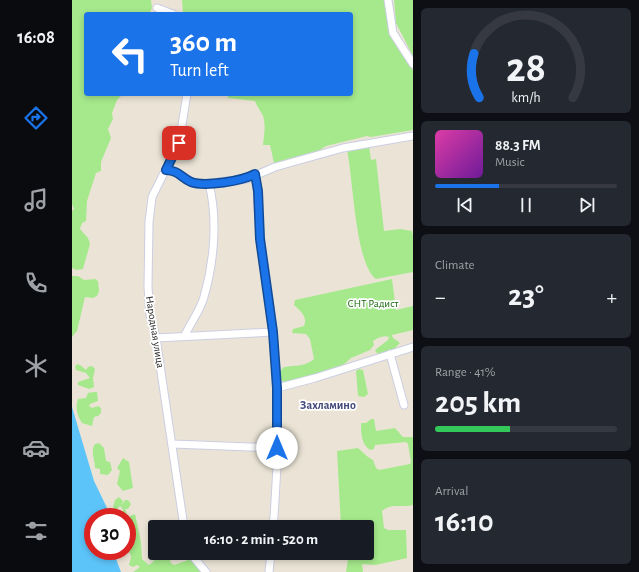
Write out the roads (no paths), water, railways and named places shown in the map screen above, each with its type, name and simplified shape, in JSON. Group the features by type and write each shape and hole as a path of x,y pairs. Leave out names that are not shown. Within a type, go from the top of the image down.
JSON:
{"street":[{"path":"388,0 393,33 413,64"},
{"path":"157,8 168,12"},
{"name":"Народная улица","path":"183,520 173,444 156,338 150,316 148,287 149,222 152,197 179,143 187,96"},
{"path":"166,170 175,171 192,182 208,184 247,179 255,174 276,167 343,148 413,136"},
{"path":"255,174 258,191 260,239 273,332 277,388 277,448 273,520"},
{"path":"185,335 196,316 204,297 211,257 214,210 208,184"},
{"path":"156,338 185,335 273,332"},
{"path":"277,388 316,378 413,347"},
{"path":"390,354 404,406"},
{"path":"173,444 277,448"},
{"path":"196,560 206,572"},
{"path":"269,572 270,560"}],"water":[{"path":"72,407 94,481 107,508 84,508 84,560 116,560 121,572 72,572"}],"district":[{"name":"Захламино","path":"328,405"}],"park label":[{"name":"СНТ Радист","path":"373,303"}]}
